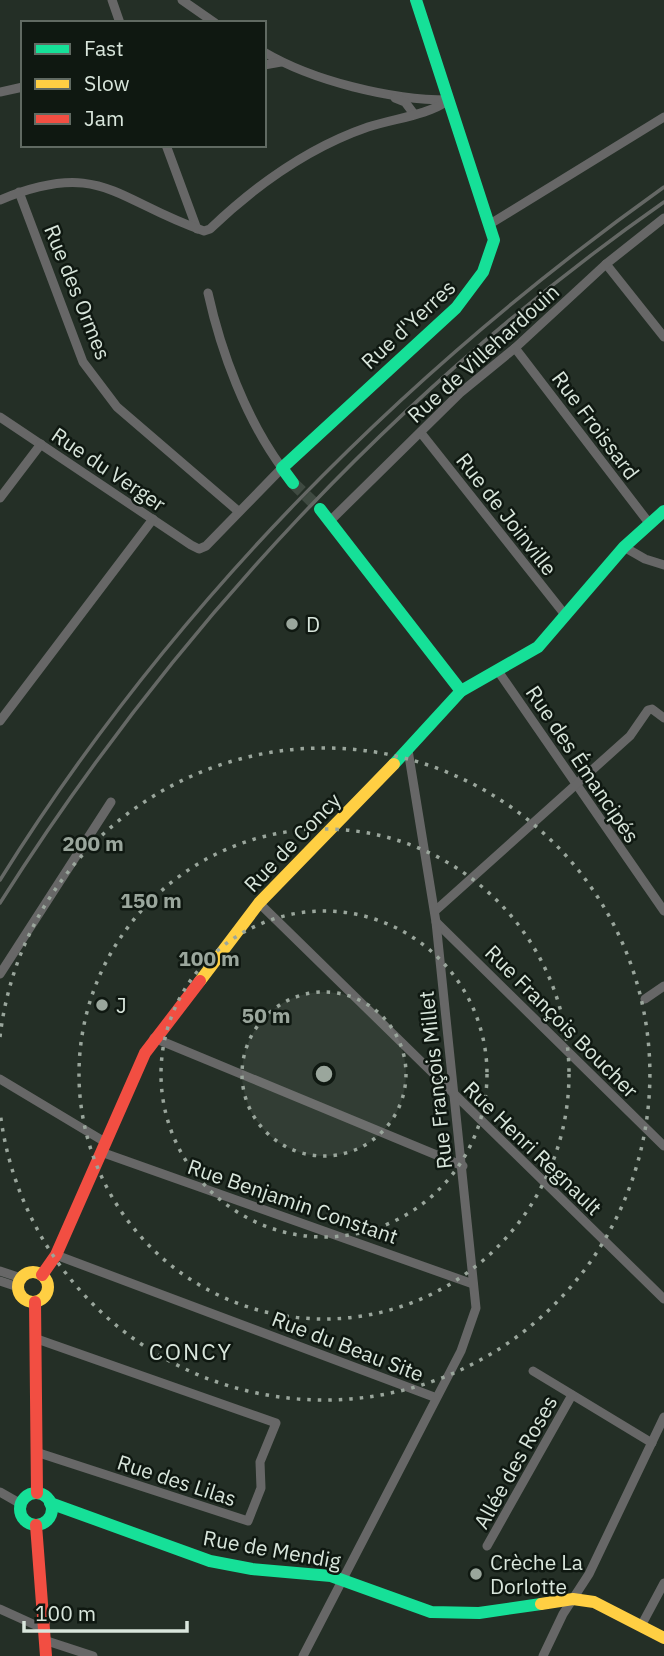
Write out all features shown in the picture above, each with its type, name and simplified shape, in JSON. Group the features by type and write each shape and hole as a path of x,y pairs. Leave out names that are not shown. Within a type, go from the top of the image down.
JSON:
{"street":[{"path":"112,0 119,21"},
{"path":"182,0 212,21"},
{"name":"Rue d'Yerres","path":"282,468 472,290 483,272 494,240 416,0"},
{"path":"266,53 281,62 390,95 405,102 414,114"},
{"path":"266,65 281,62"},
{"path":"0,92 21,87"},
{"path":"390,95 449,100"},
{"path":"200,230 268,178 324,145 368,127 434,110 449,100"},
{"path":"490,224 664,117"},
{"path":"167,147 200,230"},
{"path":"0,200 51,183 82,181 111,188 200,230"},
{"name":"Rue des Ormes","path":"19,192 83,362 117,407 238,511"},
{"name":"Rue de Villehardouin","path":"331,520 460,393 606,264 664,218"},
{"path":"606,264 664,337"},
{"path":"208,293 215,327 253,418 293,483"},
{"name":"Rue Froissard","path":"514,348 649,523"},
{"name":"Rue du Verger","path":"0,417 199,549 238,511"},
{"name":"Rue de Joinville","path":"421,433 566,616"},
{"path":"0,498 41,444"},
{"path":"238,511 282,468"},
{"path":"320,509 461,691"},
{"name":"Rue de Concy","path":"37,1493 35,1302 47,1292 47,1283 42,1275 56,1255 154,1038 259,903 408,750 461,691 538,648 624,547 664,511"},
{"path":"0,721 153,519"},
{"path":"624,547 645,559 664,565"},
{"name":"Rue des Émancipés","path":"498,671 664,911"},
{"path":"435,916 500,853 630,736 648,710 652,709 664,718"},
{"name":"Rue François Millet","path":"408,750 435,916 476,1308 472,1326 434,1397"},
{"path":"0,974 111,802"},
{"name":"Rue Henri Regnault","path":"259,903 664,1299"},
{"name":"Rue François Boucher","path":"435,916 664,1146"},
{"path":"645,999 663,988"},
{"path":"154,1038 463,1166"},
{"name":"Rue Benjamin Constant","path":"0,1079 103,1147 473,1283"},
{"name":"Rue du Beau Site","path":"56,1255 434,1397 303,1656"},
{"path":"0,1271 19,1282"},
{"path":"0,1281 19,1282 33,1272 42,1275"},
{"path":"19,1282 21,1297 35,1302"},
{"name":"Rue des Lilas","path":"36,1452 248,1521 261,1488 260,1462 276,1423 37,1339"},
{"path":"533,1371 652,1443"},
{"name":"Allée des Roses","path":"487,1546 572,1395"},
{"path":"543,1656 589,1574 664,1417"},
{"path":"0,1492 21,1504"},
{"path":"37,1493 50,1503 47,1520 36,1525 22,1517 21,1504 27,1496 37,1493"},
{"name":"Rue de Mendig","path":"50,1503 210,1561 252,1569 319,1573 419,1609 444,1613 492,1612 573,1600"},
{"path":"36,1525 46,1656"},
{"path":"641,1626 664,1583"},
{"path":"573,1600 594,1602 664,1638"},
{"path":"0,1609 44,1634 93,1656"}],"tunnel":[{"path":"293,483 320,509"}],"railway":[{"path":"0,880 67,779 139,682 216,590 298,501 384,416 474,336 567,259 664,187"},
{"path":"0,903 68,802 140,704 216,610 297,520 382,434 472,352 566,275 664,202"}],"traffic: fast":[{"path":"293,483 282,468 456,308 483,272 494,240 416,0"},
{"path":"320,509 461,691"},
{"path":"394,764 461,691 538,647 624,547 664,511"},
{"path":"36,1493 47,1498 52,1509 47,1520 36,1525 25,1520 20,1509 25,1498 36,1493"},
{"path":"50,1503 210,1561 252,1569 331,1576 431,1612 479,1613 541,1604"}],"traffic: slow":[{"path":"200,981 259,903 394,764"},
{"path":"33,1272 39,1273 47,1281 48,1287 47,1293 39,1301 33,1302 27,1301 19,1293 18,1287 19,1281 27,1273 33,1272"},
{"path":"541,1604 573,1599 594,1602 664,1638"}],"traffic: jam":[{"path":"42,1275 56,1255 145,1053 200,981"},
{"path":"35,1302 37,1493"},
{"path":"36,1525 46,1656"}],"place":[{"name":"D","path":"292,624"},
{"name":"J","path":"102,1005"},
{"name":"Crèche La Dorlotte","path":"476,1574"}],"district":[{"name":"CONCY","path":"191,1351"}]}
